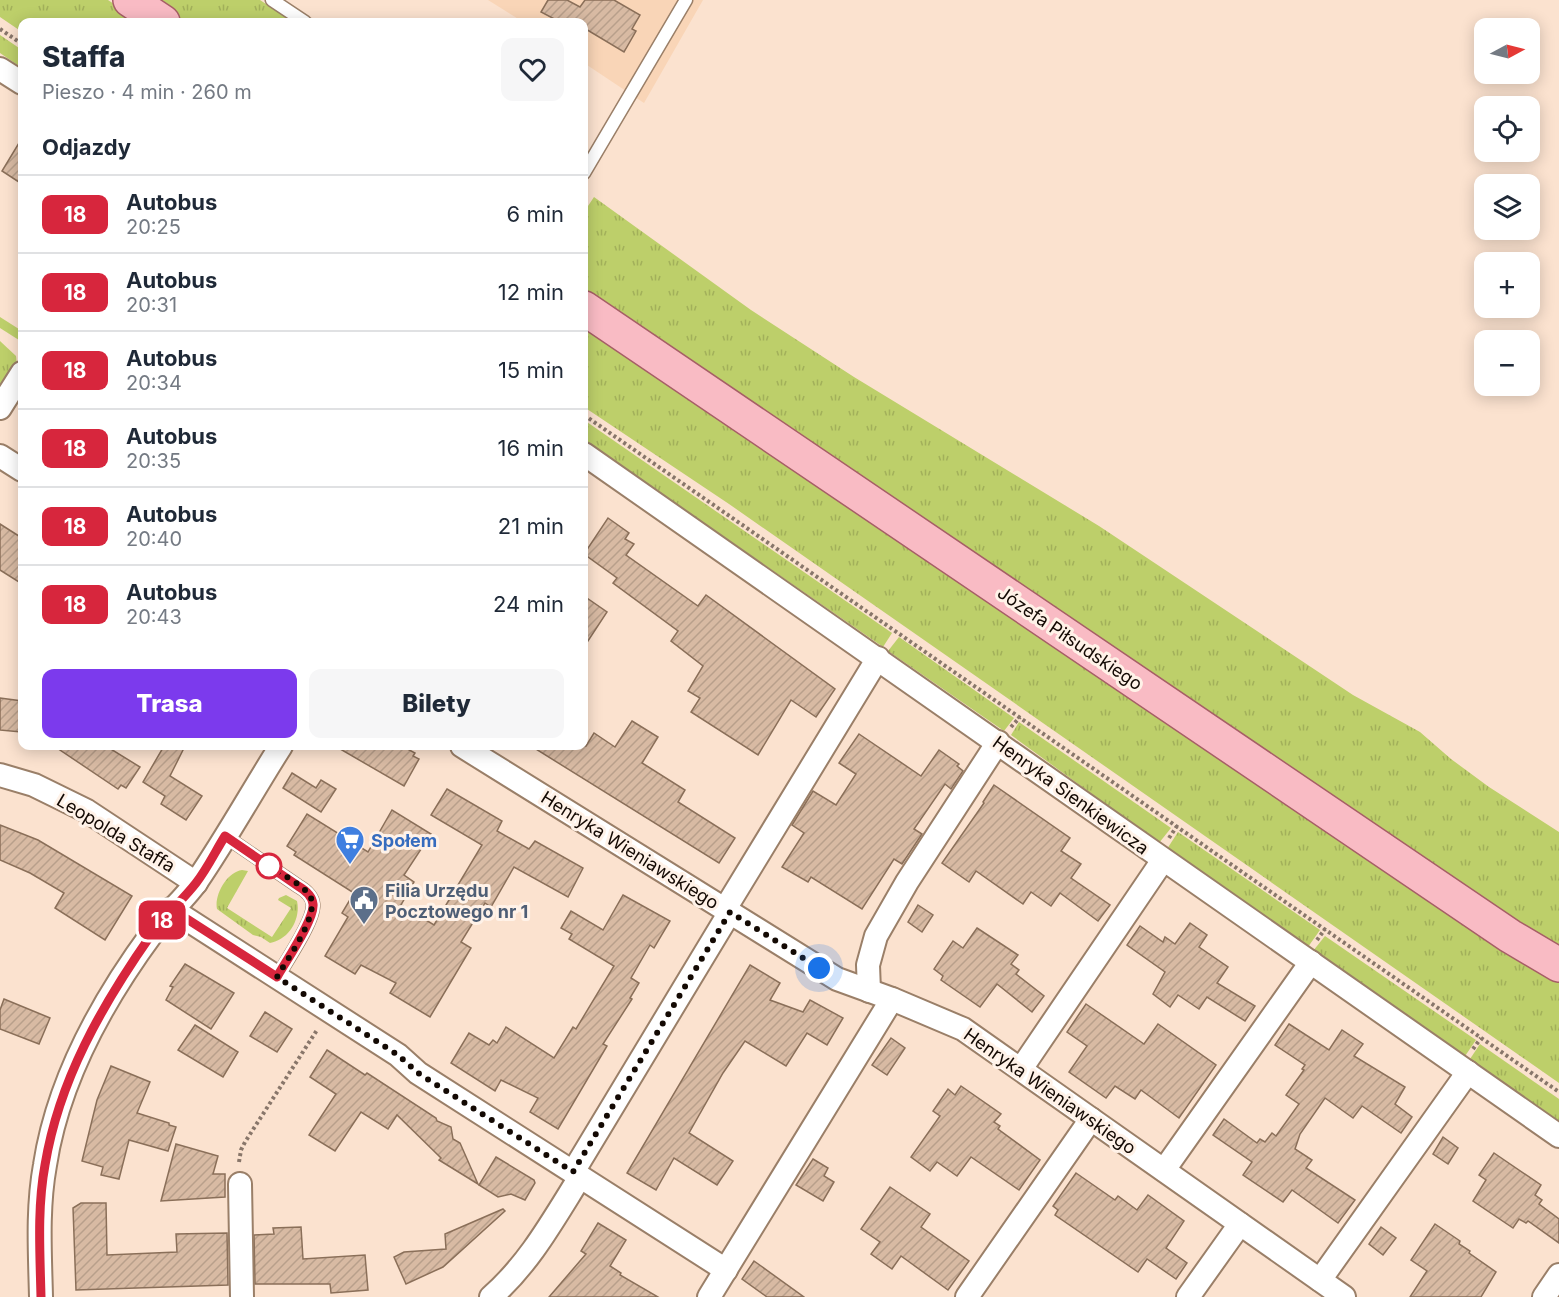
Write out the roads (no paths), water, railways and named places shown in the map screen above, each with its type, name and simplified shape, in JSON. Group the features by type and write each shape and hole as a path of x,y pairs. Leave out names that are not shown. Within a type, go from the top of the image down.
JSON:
{"main road":[{"path":"130,0 157,18"},
{"name":"Józefa Piłsudskiego","path":"588,311 1510,936 1559,965"}],"street":[{"path":"0,69 18,80"},
{"path":"0,408 18,379"},
{"path":"0,456 18,467"},
{"name":"Henryka Sienkiewicza","path":"588,457 1559,1136"},
{"path":"491,1297 508,1282 536,1248 728,911 878,658"},
{"path":"869,991 868,965 876,936 907,882 998,742"},
{"path":"41,1297 39,1224 44,1166 57,1112 72,1069 94,1024 127,969 171,909 196,883 279,750"},
{"name":"Henryka Wieniawskiego","path":"468,750 837,979 963,1029 1344,1297"},
{"name":"Leopolda Staffa","path":"0,775 34,785 87,811 196,883"},
{"path":"1021,1069 1163,860"},
{"path":"171,909 398,1055 418,1073 726,1270"},
{"path":"1164,1170 1311,962"},
{"path":"710,1297 892,999"},
{"path":"1320,1280 1468,1072"},
{"path":"967,1297 1091,1119"},
{"path":"240,1184 242,1297"},
{"path":"1188,1297 1240,1224"},
{"path":"1544,1297 1559,1275"}],"lane":[{"path":"272,0 299,18"},
{"path":"588,166 686,0"},
{"path":"225,836 308,893 313,902 308,923 277,977"}],"place":[{"name":"Społem","path":"350,866"},
{"name":"Filia Urzędu Pocztowego nr 1","path":"364,926"}]}
